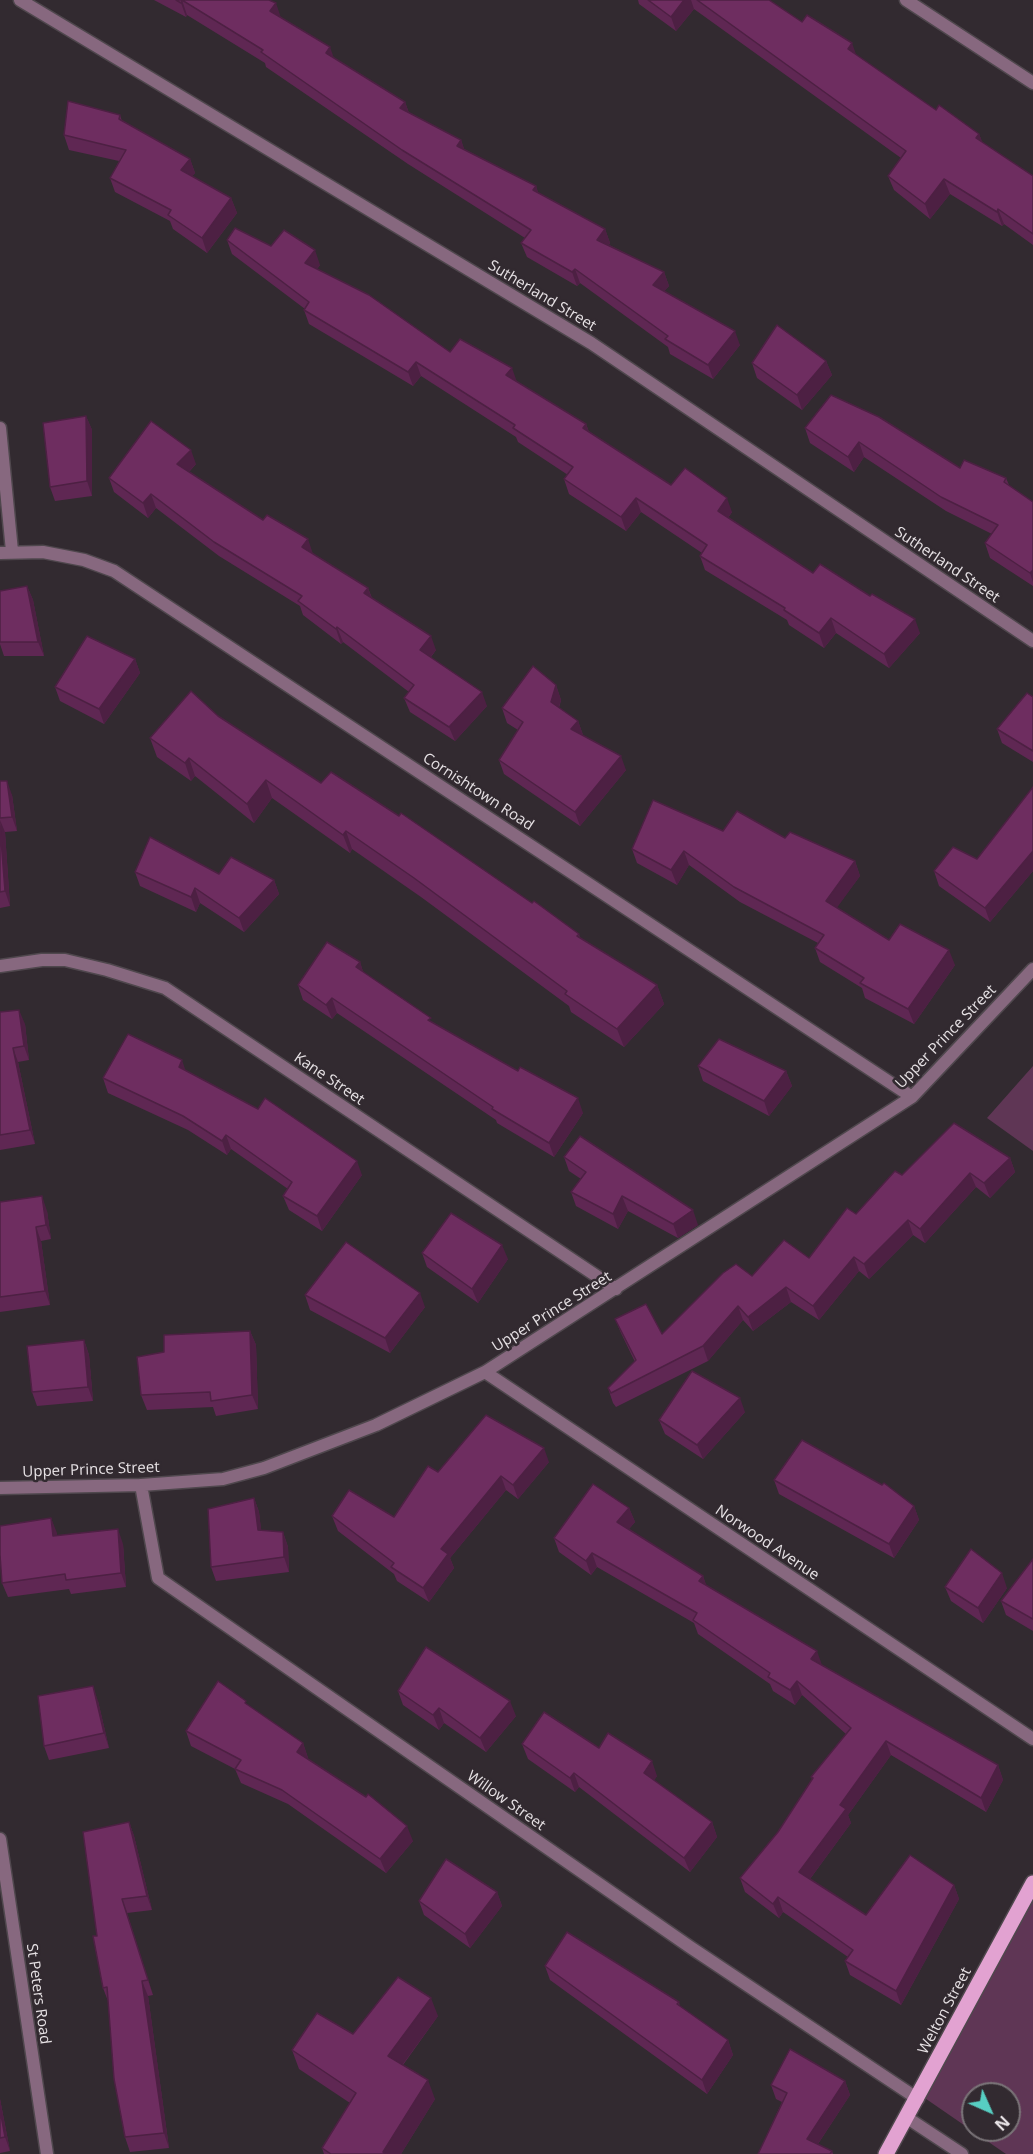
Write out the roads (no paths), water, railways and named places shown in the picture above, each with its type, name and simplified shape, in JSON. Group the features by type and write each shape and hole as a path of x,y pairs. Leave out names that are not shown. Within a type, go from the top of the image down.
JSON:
{"main road":[{"name":"Welton Street","path":"886,2154 1033,1883"}],"street":[{"name":"Sutherland Street","path":"20,0 591,343 1033,641"},
{"path":"906,0 1033,83"},
{"path":"0,428 6,552"},
{"name":"Cornishtown Road","path":"6,552 44,552 84,560 114,571 912,1097"},
{"name":"Kane Street","path":"0,966 42,960 65,960 165,988 616,1289"},
{"name":"Upper Prince Street","path":"0,1488 141,1485 223,1479 264,1468 376,1425 484,1372 912,1097 1033,969"},
{"name":"Norwood Avenue","path":"484,1372 1033,1739"},
{"name":"Willow Street","path":"141,1485 158,1578 690,1947 918,2098"},
{"name":"St Peters Road","path":"0,1839 47,2154"},
{"path":"906,2117 962,2154"}]}
